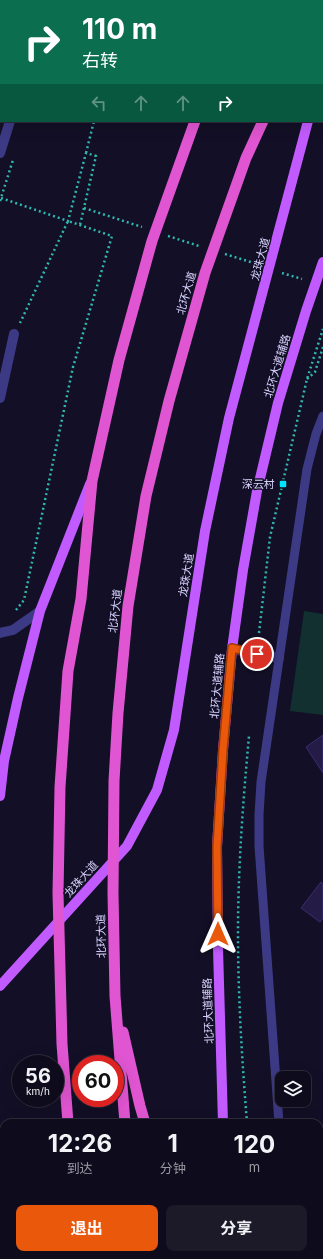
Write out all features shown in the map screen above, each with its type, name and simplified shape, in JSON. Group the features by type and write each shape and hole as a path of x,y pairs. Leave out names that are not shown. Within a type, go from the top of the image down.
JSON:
{"highway":[{"path":"68,1119 62,1044 58,893 60,787 68,671 81,599 92,481 119,360 152,241 195,122"},
{"name":"北环大道","path":"125,1119 115,996 113,893 114,781 128,606 146,496 169,401 206,272 246,158 263,122"},
{"path":"115,996 144,1119"}],"main road":[{"name":"龙珠大道","path":"0,986 127,846 157,790 174,730 205,531 229,418 308,122"},
{"name":"北环大道辅路","path":"223,1119 217,847 223,750 232,648 243,570 257,491 278,403 306,311 323,262"},
{"path":"0,796 4,762 18,698 40,611 92,481"},
{"path":"0,774 4,762"}],"street":[{"path":"0,153 10,122"},
{"path":"0,398 14,334"},
{"path":"0,633 13,630 40,611"},
{"path":"232,648 279,658"}],"lane":[{"path":"279,1119 260,854 259,815 261,782 307,469 316,434 323,416"}],"path":[{"path":"14,334 68,221 94,122"},
{"path":"80,225 96,156 86,153"},
{"path":"0,201 1,198 112,236 72,367 24,600 13,614"},
{"path":"259,632 270,537 307,379 323,329"},
{"path":"307,379 314,372 323,347"},
{"path":"247,1119 240,1043 238,932 242,817 249,736"}],"green space":[{"path":"304,611 323,614 323,715 290,711"}],"building":[{"path":"323,735 323,773 306,747"},
{"path":"321,882 323,884 323,918 320,922 301,908"}],"place":[{"name":"深云村","path":"283,484"}],"route":[{"path":"218,934 217,847 223,750 232,648 257,654"}]}
